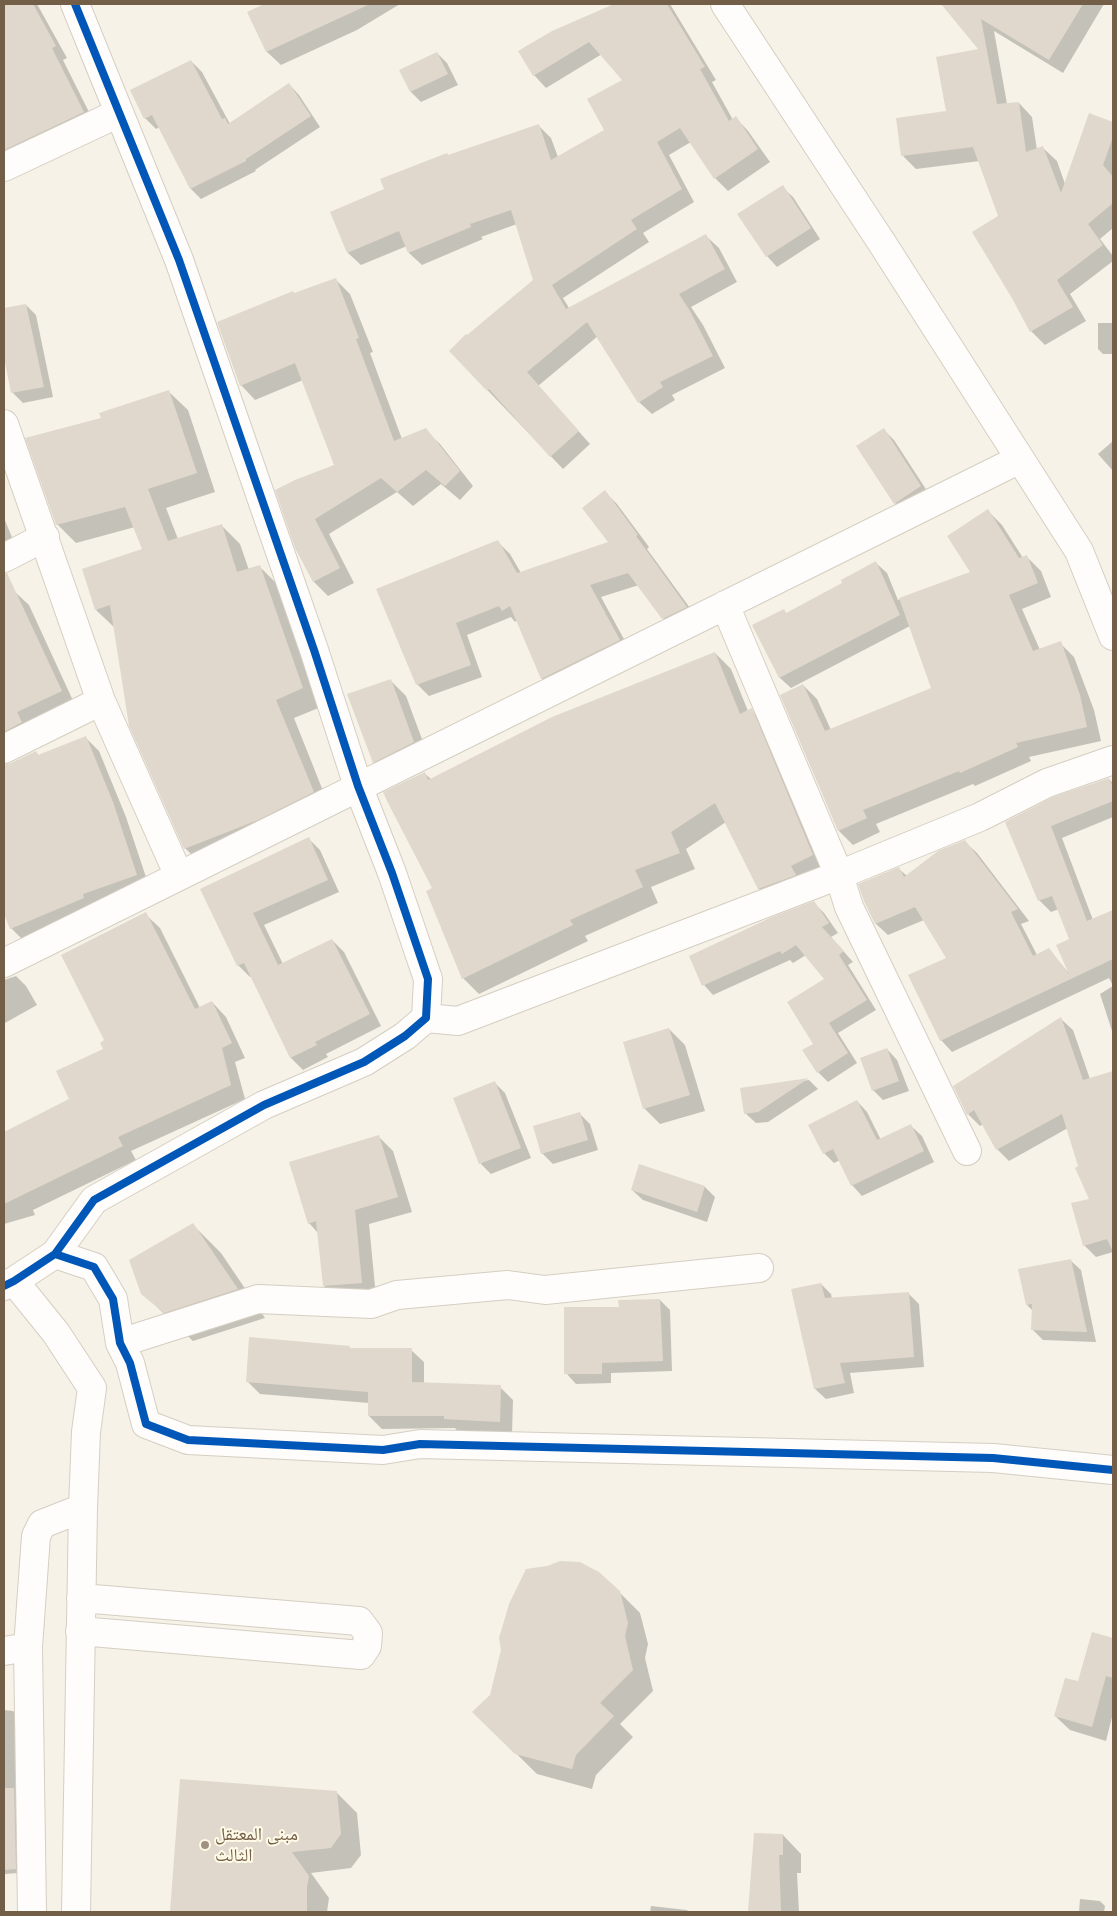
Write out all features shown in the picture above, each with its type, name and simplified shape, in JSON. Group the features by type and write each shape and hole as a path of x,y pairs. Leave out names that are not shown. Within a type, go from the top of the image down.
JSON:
{"street":[{"path":"75,4 179,260 311,640 358,786 392,873 428,979 426,1018"},
{"path":"724,4 1079,551 1113,636"},
{"path":"4,167 119,113"},
{"path":"4,424 101,701 179,876"},
{"path":"4,963 1020,459"},
{"path":"4,558 45,537"},
{"path":"725,605 839,875 849,907 967,1150"},
{"path":"4,750 101,701"},
{"path":"76,1912 83,1508 86,1432 92,1388 56,1333 9,1284 55,1254 94,1200 264,1106 364,1062 405,1036 426,1018 458,1021 839,875 980,817 1047,783 1113,760"},
{"path":"55,1254 94,1267 113,1299 120,1343 130,1363 146,1424 188,1440 383,1450 420,1444 993,1458 1113,1470"},
{"path":"120,1343 258,1299 371,1304 397,1295 406,1294 508,1285 545,1290 759,1268"},
{"path":"32,1912 16,1649 36,1536 42,1524 83,1508"},
{"path":"80,1630 361,1656 367,1646 368,1633 359,1621 81,1598"}],"building":[{"path":"4,4 33,4 56,46 52,48 84,112 4,150"},
{"path":"264,4 370,4 266,52 247,12"},
{"path":"614,4 667,4 705,67 700,69 729,121 736,116 758,149 714,179 680,128 657,142 682,189 631,220 637,229 552,285 566,309 706,234 725,269 679,294 713,356 660,382 663,387 638,403 587,322 527,372 579,431 550,457 489,389 487,391 449,351 466,334 533,280 511,210 470,224 471,227 408,253 399,231 347,253 330,212 384,189 380,179 447,153 448,155 539,124 551,160 604,130 587,99 622,80 589,42 533,76 518,51 552,31"},
{"path":"941,4 1083,4 1049,60 981,19 997,104 1019,102 1026,152 1043,146 1061,193 1089,113 1113,122 1113,137 1103,165 1113,177 1113,203 1088,224 1103,245 1057,280 1073,307 1030,332 972,232 998,216 973,147 901,156 896,118 946,111 936,57 978,49"},
{"path":"437,52 448,74 410,92 399,70"},
{"path":"191,60 222,119 225,118 228,124 289,83 311,116 246,159 246,161 190,189 152,115 144,119 130,90"},
{"path":"783,185 811,228 766,257 737,214"},
{"path":"336,278 359,338 356,339 394,441 426,428 460,471 445,486 426,470 397,492 381,478 315,519 340,568 313,582 295,548 275,490 334,465 295,363 240,386 217,322 293,291 294,293"},
{"path":"26,304 44,387 11,393 4,357 4,308"},
{"path":"169,390 197,473 148,489 168,541 222,524 237,572 260,565 303,688 276,700 314,792 258,820 184,849 129,726 110,605 95,610 82,569 142,549 125,507 56,525 25,438 101,418 99,413"},
{"path":"884,428 921,486 894,504 856,446"},
{"path":"605,490 687,607 662,619 628,573 590,585 620,640 541,679 510,606 502,611 499,606 456,623 471,665 416,685 376,589 498,540 517,573 608,542 582,508"},
{"path":"988,509 1019,558 1027,555 1038,583 1009,595 1033,651 1061,641 1080,695 1087,727 1016,743 1018,747 960,773 959,771 863,810 867,818 838,831 780,695 803,684 825,731 931,688 899,598 970,572 947,536"},
{"path":"876,561 900,615 779,678 752,625 784,609 786,613 842,583 841,580"},
{"path":"7,573 62,691 17,712 22,722 4,732 4,574"},
{"path":"715,652 740,714 752,708 813,855 791,866 796,875 758,889 715,803 671,832 680,853 635,870 643,887 570,920 573,925 462,979 426,891 432,888 383,792 425,772 428,780 552,717"},
{"path":"391,679 414,742 373,763 347,694"},
{"path":"86,736 113,802 137,875 83,894 84,898 10,929 4,914 4,765 36,751 38,755"},
{"path":"1109,778 1113,787 1113,801 1051,826 1087,921 1113,910 1113,959 940,1041 908,975 946,958 915,907 875,924 858,884 899,867 904,877 938,851 965,840 1018,909 1011,912 1033,956 1049,948 1069,974 1056,945 1069,939 1052,896 1038,901 1005,822 1053,797"},
{"path":"309,837 328,880 253,913 278,965 332,939 370,1014 315,1042 317,1045 290,1058 244,963 237,966 200,889"},
{"path":"814,901 829,923 822,927 844,951 839,955 867,1000 829,1023 848,1053 817,1073 802,1050 813,1044 787,1002 824,979 796,945 782,954 780,951 702,986 689,956 772,917"},
{"path":"146,912 195,1009 212,1001 232,1043 222,1048 231,1085 118,1137 123,1146 4,1204 4,1132 69,1099 56,1071 103,1049 100,1043 104,1040 61,955"},
{"path":"1061,1017 1083,1080 1113,1071 1113,1252 1107,1239 1083,1246 1071,1203 1089,1199 1075,1168 1078,1166 1062,1114 996,1150 974,1110 967,1115 953,1086"},
{"path":"669,1028 690,1095 643,1109 623,1042"},
{"path":"887,1048 899,1081 872,1091 860,1058"},
{"path":"809,1078 758,1112 744,1114 740,1088"},
{"path":"495,1081 521,1148 479,1164 453,1098"},
{"path":"857,1100 877,1140 911,1124 924,1151 851,1186 833,1149 823,1154 808,1125"},
{"path":"580,1112 588,1140 541,1154 533,1126"},
{"path":"379,1135 398,1197 355,1210 362,1283 323,1286 316,1221 308,1224 289,1162"},
{"path":"639,1164 705,1186 697,1212 631,1190"},
{"path":"193,1223 238,1289 164,1313 141,1294 129,1260"},
{"path":"1071,1259 1087,1332 1031,1330 1032,1304 1026,1305 1018,1269"},
{"path":"821,1283 825,1298 909,1292 914,1357 840,1363 845,1383 814,1389 791,1289"},
{"path":"660,1299 663,1361 602,1363 602,1374 564,1374 564,1307 619,1307 618,1300"},
{"path":"249,1337 350,1346 349,1348 412,1348 412,1382 501,1385 500,1422 444,1419 444,1416 368,1416 368,1392 246,1382"},
{"path":"560,1561 580,1562 599,1572 620,1591 628,1623 625,1636 633,1670 600,1703 614,1716 576,1755 572,1769 515,1754 472,1712 490,1695 501,1650 499,1638 509,1604 526,1569 547,1566"},
{"path":"1092,1632 1113,1638 1113,1678 1106,1676 1092,1727 1054,1716 1065,1678 1078,1681"},
{"name":"مبنى المعتقل الثالث","path":"180,1779 337,1791 341,1834 331,1848 292,1852 309,1876 307,1912 170,1912"},
{"path":"4,1788 14,1788 16,1869 4,1870"},
{"path":"754,1833 783,1834 783,1855 779,1855 781,1912 748,1912"}],"cycle path":[{"path":"4,1286 55,1254 94,1200 264,1105 364,1062 405,1036 426,1018 428,979 392,873 358,786 314,650 179,260 75,4"},
{"path":"55,1254 94,1267 113,1299 120,1343 130,1363 146,1424 188,1440 383,1450 420,1444 993,1458 1113,1470"}],"place":[{"name":"مبنى المعتقل الثالث","path":"205,1845"}]}
